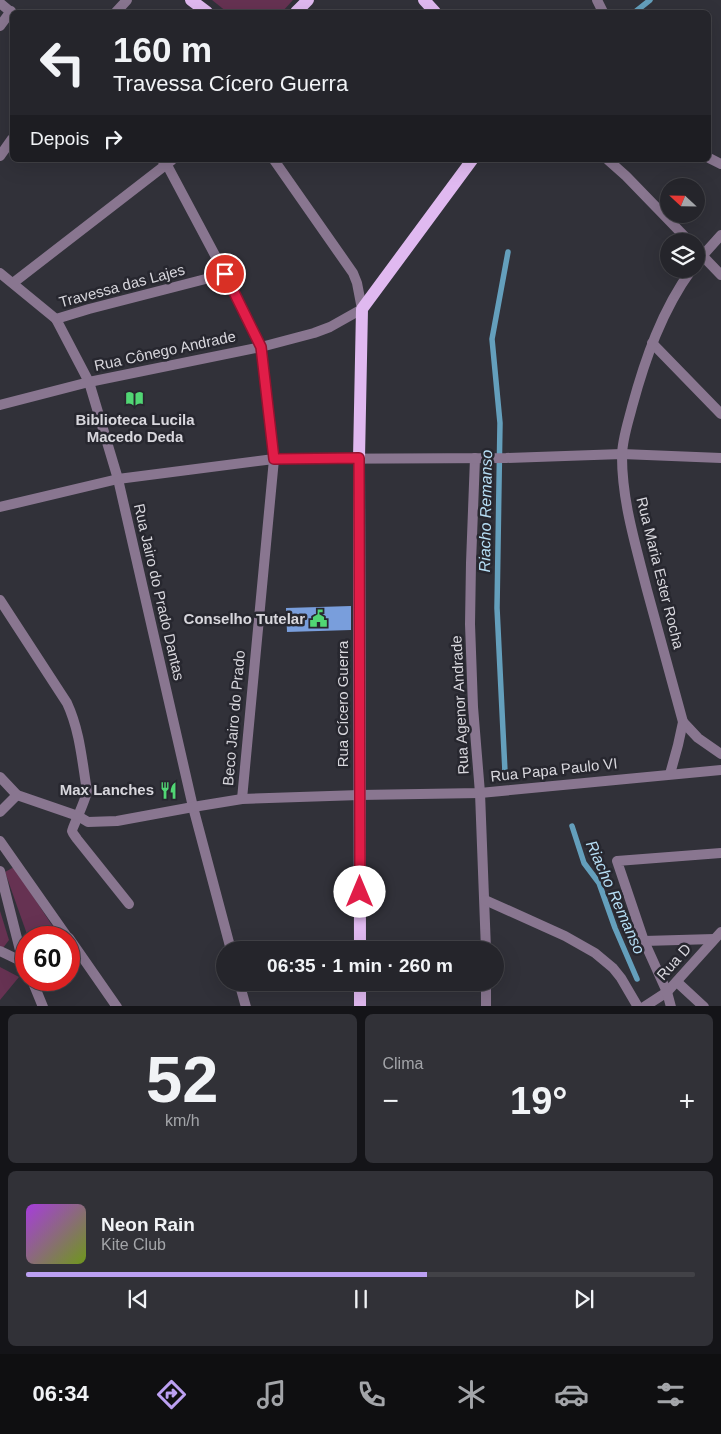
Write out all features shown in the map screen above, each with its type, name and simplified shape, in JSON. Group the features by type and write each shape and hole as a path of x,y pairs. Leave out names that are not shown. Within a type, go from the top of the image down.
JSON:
{"main road":[{"path":"191,0 204,10"},
{"path":"298,10 308,0"},
{"path":"424,0 433,10"},
{"path":"362,309 471,162"},
{"name":"Rua Cícero Guerra","path":"360,941 359,458 362,309"},
{"path":"360,991 360,1006"}],"street":[{"path":"118,10 128,0"},
{"path":"0,26 10,14"},
{"path":"0,156 10,142"},
{"path":"13,283 167,162"},
{"name":"Beco Jairo do Prado","path":"167,162 261,347 274,459 242,799"},
{"path":"275,162 353,273 358,283 362,309"},
{"path":"610,162 681,233"},
{"path":"705,249 721,234"},
{"path":"705,261 721,274"},
{"name":"Rua Jairo do Prado Dantas","path":"0,273 56,319 90,382 118,479 193,807 229,941"},
{"name":"Travessa das Lajes","path":"56,319 225,274"},
{"name":"Rua Maria Ester Rocha","path":"670,774 683,722 634,541 627,507 622,454 634,398 652,343 669,306 686,278"},
{"name":"Rua Cônego Andrade","path":"0,405 90,382 261,347 314,333 330,327 362,309"},
{"path":"652,343 721,414"},
{"path":"0,507 118,479 274,459 506,458 622,454 721,458"},
{"name":"Rua Agenor Andrade","path":"475,458 470,624 473,707 480,793 486,941"},
{"path":"0,600 67,703 74,717 87,791 86,798 72,831 129,904"},
{"path":"683,722 698,738 721,754"},
{"name":"Rua Papa Paulo VI","path":"17,795 78,816 88,822 117,821 242,799 480,793 721,770"},
{"path":"0,777 17,795 0,812"},
{"path":"0,841 59,926"},
{"path":"671,1006 667,992 644,941 617,861 721,854"},
{"path":"0,871 15,926"},
{"path":"485,900 565,936 599,956 621,978 638,1006"},
{"path":"644,941 718,935"},
{"name":"Rua D","path":"644,1006 667,992 718,935"},
{"path":"0,951 15,958"},
{"path":"80,956 116,1006"},
{"path":"677,982 704,1006"},
{"path":"37,991 43,1006"},
{"path":"242,991 246,1006"},
{"path":"486,991 486,1006"}],"shaded area":[{"path":"212,0 293,0 284,10 224,10"},
{"path":"14,867 52,926 24,926 5,872"},
{"path":"0,911 9,940 3,948 0,946"},
{"path":"0,967 15,975 15,982 0,1000"}],"building":[{"name":"Conselho Tutelar","path":"351,606 351,630 287,632 286,608"}],"waterway":[{"name":"Riacho Remanso","path":"638,10 650,0"},
{"name":"Riacho Remanso","path":"505,772 497,608 500,423 492,339 508,252"},
{"name":"Riacho Remanso","path":"572,826 584,863 599,883 615,928 637,979"}],"place":[{"name":"Biblioteca Lucila Macedo Deda","path":"135,399"},
{"name":"Conselho Tutelar","path":"319,619"},
{"name":"Max Lanches","path":"168,790"}],"route":[{"path":"225,274 261,347 274,459 359,458 360,892"}]}
